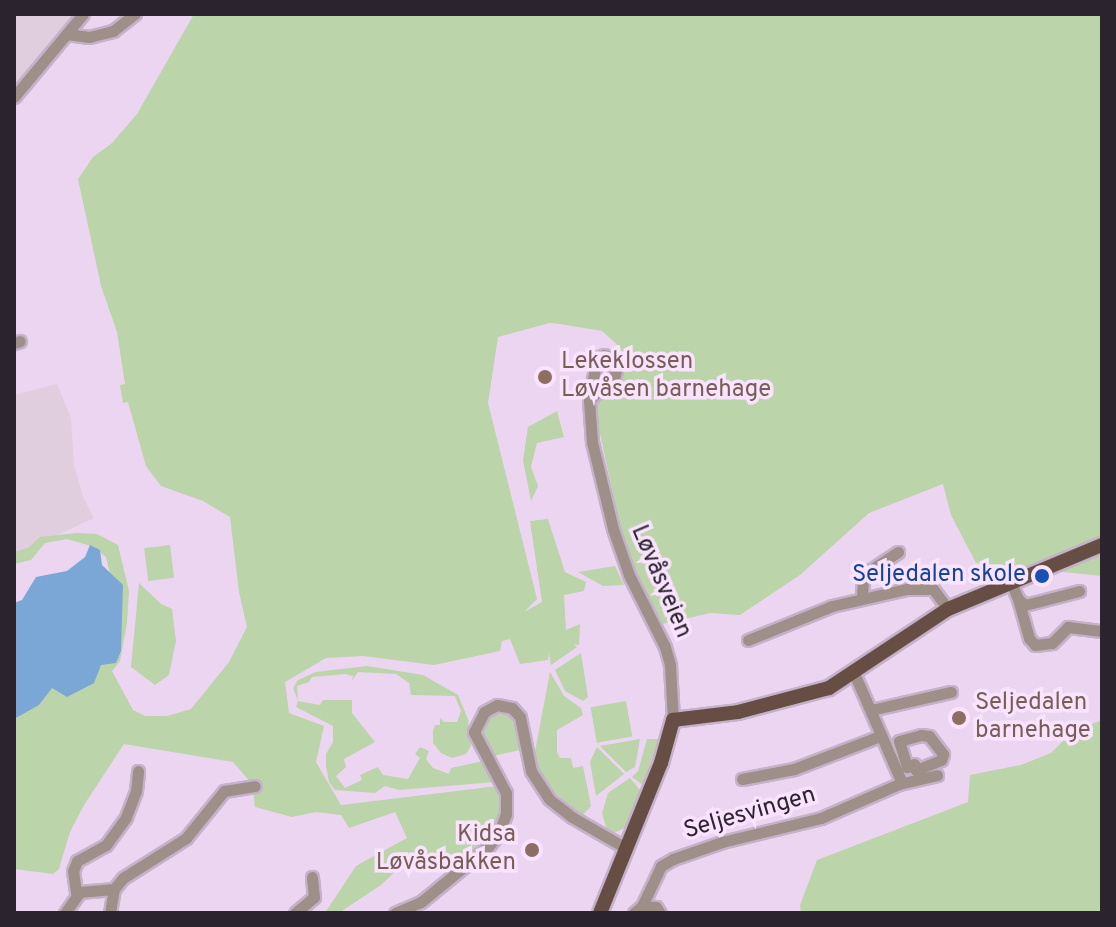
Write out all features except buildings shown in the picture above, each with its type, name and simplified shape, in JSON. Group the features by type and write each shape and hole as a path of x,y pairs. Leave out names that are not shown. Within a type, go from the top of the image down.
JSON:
{"main road":[{"path":"673,720 738,712 829,688 948,609 1010,580 1102,545"},
{"name":"Løvåsveien","path":"600,913 661,763 673,720"}],"street":[{"path":"14,97 83,14"},
{"path":"67,34 89,37 113,31 135,14"},
{"name":"Løvåsveien","path":"589,400 592,442 613,529 629,575 653,618 670,665 673,720"},
{"path":"862,597 863,575 898,552"},
{"path":"1010,580 1029,638 1035,645 1052,643 1068,627 1102,631"},
{"path":"748,640 814,611 862,597 924,587 940,595 948,609"},
{"path":"1018,599 1025,605 1035,604 1079,591"},
{"path":"854,673 902,783"},
{"path":"871,710 951,692"},
{"path":"395,913 423,908 488,847 505,820 506,793 474,732 484,712 497,705 512,708 520,717 531,771 549,799 572,817 626,848"},
{"name":"Seljesvingen","path":"742,779 794,769 880,736"},
{"path":"79,893 72,883 77,861 106,845 120,827 133,803 138,771"},
{"name":"Seljesvingen","path":"638,909 661,866 673,859 722,842 821,818 902,783 937,775"},
{"path":"110,913 114,889 123,878 186,838 224,791 255,786"},
{"path":"295,913 314,897 312,877"},
{"path":"65,913 79,893 104,887 114,889"},
{"path":"638,909 656,907 660,913"}],"shaded area":[{"path":"14,14 79,14 14,92"},
{"path":"57,384 71,418 74,465 83,497 94,518 14,555 14,395"}],"green space":[{"path":"194,14 1102,14 1102,576 976,563 951,515 943,484 869,513 800,575 740,615 710,613 663,624 639,580 622,536 594,406 623,370 621,348 602,331 550,323 498,337 488,403 537,599 524,612 542,602 530,521 548,519 565,572 586,582 584,591 564,595 566,630 580,624 579,645 574,644 577,647 551,665 549,653 548,660 520,664 510,639 502,641 500,651 434,665 363,656 326,658 285,682 289,713 324,726 316,762 341,805 498,786 505,820 482,846 469,857 436,854 401,866 381,885 339,913 325,913 356,866 407,838 395,812 349,828 341,815 316,812 292,817 255,807 252,784 233,762 124,744 84,805 70,832 59,869 53,874 14,869 14,709 119,611 106,557 94,547 67,539 45,543 31,560 14,564 14,552 28,548 40,537 77,533 97,534 118,545 129,591 120,661 112,671 133,710 145,716 167,716 191,709 229,662 247,627 239,592 230,517 203,501 161,486 146,466 128,402 123,403 120,385 125,384 117,332 101,286 78,179 93,157 112,143 137,114"},
{"path":"557,411 564,437 537,443 531,467 538,486 531,501 523,460 528,427"},
{"path":"170,545 174,578 148,581 144,548"},
{"path":"615,566 624,585 603,586 578,572"},
{"path":"139,583 161,604 172,609 176,641 169,675 155,685 131,667"},
{"path":"581,653 588,697 583,701 565,691 555,670"},
{"path":"367,666 423,675 458,695 468,719 471,746 466,754 452,758 441,753 433,743 433,731 435,725 440,725 440,718 444,722 457,722 461,711 455,696 411,695 409,683 396,674 358,672 352,681 353,676 345,674 312,677 309,682 297,686 298,701 293,688 298,680 316,672"},
{"path":"550,672 564,696 581,708 583,715 557,730 560,758 571,758 573,768 583,766 591,806 582,816 544,783 534,757"},
{"path":"323,700 352,700 352,713 375,742 344,759 346,767 336,776 345,788 362,780 360,775 378,767 383,775 408,779 420,758 415,754 420,747 429,751 426,759 433,768 449,774 451,768 483,761 495,782 399,790 385,786 375,793 335,790 329,782 326,766 326,754 333,742 333,726 296,707 298,701 320,705"},
{"path":"626,701 632,736 597,743 591,707"},
{"path":"494,714 509,715 518,730 520,750 493,756 481,733"},
{"path":"1102,720 1102,913 801,913 800,905 817,860 968,802 970,775 1021,765 1051,753 1071,733"},
{"path":"640,739 635,767 626,772 600,746"},
{"path":"647,739 659,739 643,785 632,777 638,771"},
{"path":"597,747 624,774 596,796 590,762"},
{"path":"630,778 640,790 625,828 616,832 607,831 602,813 608,793"}],"water":[{"path":"90,545 100,550 102,565 123,585 121,651 116,663 101,665 94,683 67,697 52,688 39,705 14,719 14,603 22,600 36,577 67,571 85,557"}],"place":[{"name":"Lekeklossen Løvåsen barnehage","path":"545,377"},
{"name":"Seljedalen skole","path":"1042,576"},
{"name":"Seljedalen barnehage","path":"959,718"},
{"name":"Kidsa Løvåsbakken","path":"532,850"}]}
